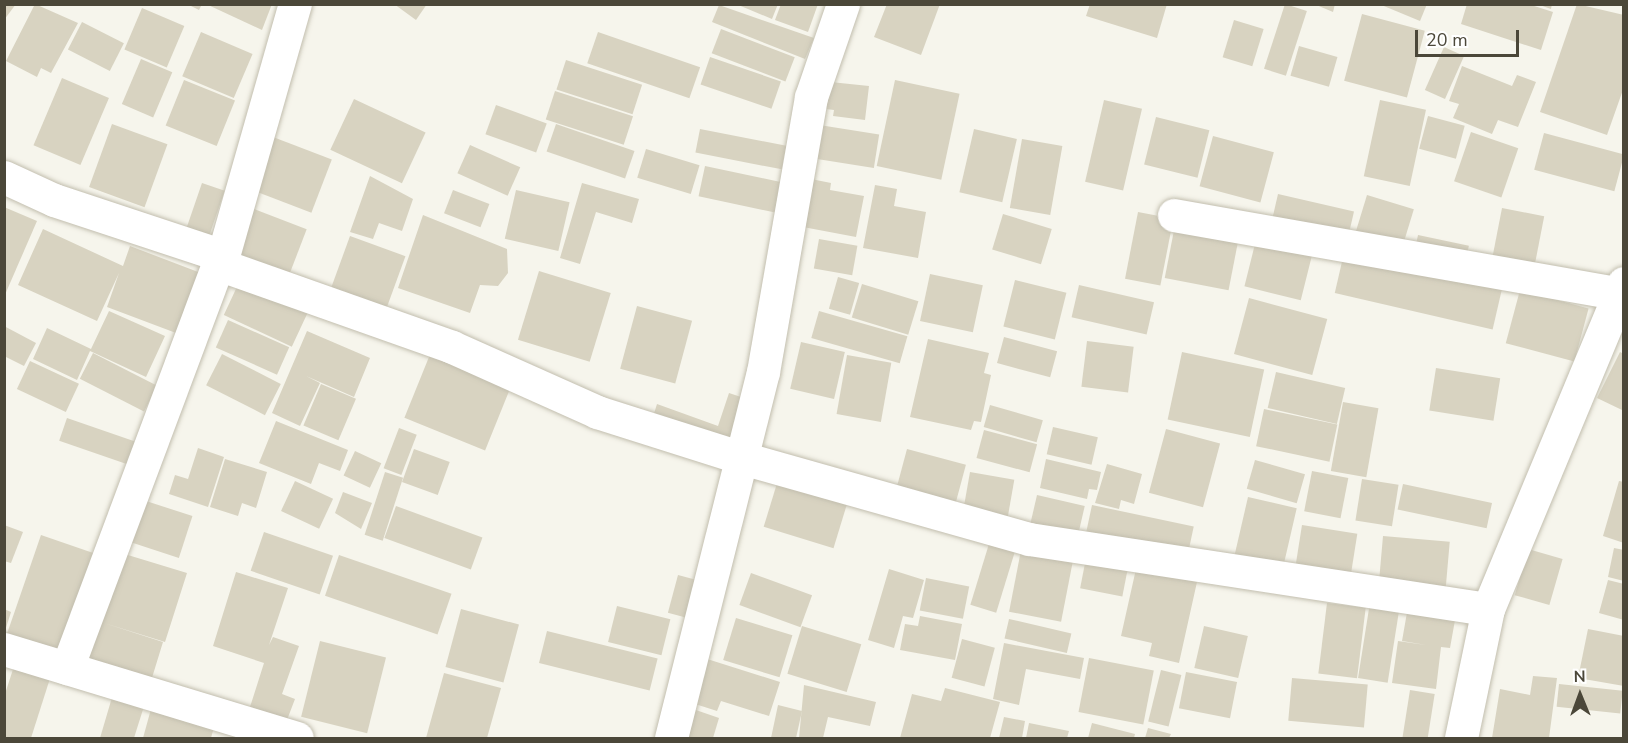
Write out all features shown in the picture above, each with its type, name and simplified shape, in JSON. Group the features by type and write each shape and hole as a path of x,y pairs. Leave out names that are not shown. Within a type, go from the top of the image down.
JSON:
{"street":[{"path":"68,668 220,260 295,4"},
{"path":"670,738 739,457 763,372 811,97 843,4"},
{"path":"4,177 54,200 452,347 597,412 739,457 1029,539 1488,609"},
{"path":"1173,215 1621,288 1488,609 1461,738"},
{"path":"4,649 294,738"}],"building":[{"path":"4,4 16,4 4,20"},
{"path":"35,4 78,23 51,73 41,68 37,77 6,61"},
{"path":"187,4 202,4 199,10"},
{"path":"206,4 272,4 262,30"},
{"path":"394,4 427,4 416,20"},
{"path":"736,4 778,4 772,19"},
{"path":"781,4 818,4 808,32 775,20"},
{"path":"887,4 940,4 921,55 874,37"},
{"path":"1090,4 1167,4 1157,38 1086,16"},
{"path":"1285,4 1307,11 1286,76 1264,69"},
{"path":"1314,4 1335,4 1333,12"},
{"path":"1379,4 1427,4 1420,21"},
{"path":"1467,4 1528,4 1553,12 1541,50 1461,24"},
{"path":"1537,4 1552,4 1551,9"},
{"path":"1577,4 1624,15 1624,87 1607,135 1540,112"},
{"path":"719,5 814,38 805,59 712,22"},
{"path":"142,8 184,26 167,67 124,49"},
{"path":"1362,14 1425,31 1407,97 1344,81"},
{"path":"1234,20 1264,29 1252,66 1223,57"},
{"path":"82,22 124,43 110,71 68,50"},
{"path":"721,29 795,57 785,82 712,53"},
{"path":"201,32 253,54 234,98 182,76"},
{"path":"598,32 700,67 689,98 587,63"},
{"path":"1299,46 1337,57 1329,87 1290,76"},
{"path":"1444,47 1464,56 1445,99 1425,90"},
{"path":"710,57 781,81 771,109 701,84"},
{"path":"141,59 172,72 153,117 122,104"},
{"path":"566,60 642,85 633,114 556,89"},
{"path":"1462,66 1512,86 1517,75 1536,82 1518,127 1498,120 1492,134 1453,118 1459,104 1449,101"},
{"path":"62,78 109,98 80,165 33,145"},
{"path":"184,80 235,101 217,146 166,125"},
{"path":"895,80 960,94 941,180 877,166"},
{"path":"821,81 869,86 865,120 833,116 834,110 818,108"},
{"path":"555,91 633,116 624,145 546,120"},
{"path":"354,99 426,132 402,183 330,150"},
{"path":"1104,100 1142,109 1123,191 1085,182"},
{"path":"1380,100 1426,110 1410,186 1364,176"},
{"path":"496,105 547,123 536,153 485,134"},
{"path":"1428,116 1465,126 1456,159 1419,149"},
{"path":"1156,117 1209,130 1198,178 1144,165"},
{"path":"112,124 167,144 145,207 89,187"},
{"path":"556,124 634,151 625,178 547,151"},
{"path":"813,124 879,134 874,168 808,158"},
{"path":"700,129 786,146 782,169 695,153"},
{"path":"974,129 1017,139 1002,202 959,192"},
{"path":"1471,132 1518,148 1501,197 1454,181"},
{"path":"1544,133 1624,154 1614,191 1534,170"},
{"path":"1213,136 1274,152 1260,203 1200,186"},
{"path":"273,137 332,160 311,213 253,190"},
{"path":"1022,139 1062,146 1050,215 1010,208"},
{"path":"470,145 520,167 508,196 457,173"},
{"path":"646,149 700,165 691,194 637,178"},
{"path":"705,166 785,183 779,213 699,196"},
{"path":"370,176 413,199 402,231 379,223 373,239 350,232"},
{"path":"811,179 831,183 830,190 864,196 856,237 803,227"},
{"path":"202,183 225,191 205,248 182,240"},
{"path":"582,183 639,199 632,223 596,212 580,264 560,258"},
{"path":"875,185 897,189 894,206 926,212 918,258 863,248"},
{"path":"453,190 489,204 480,227 444,213"},
{"path":"516,190 570,202 558,251 505,239"},
{"path":"1278,194 1354,212 1347,242 1271,224"},
{"path":"1367,195 1414,209 1400,254 1353,240"},
{"path":"246,206 307,229 289,276 228,253"},
{"path":"4,207 37,221 4,297"},
{"path":"1502,208 1544,216 1533,275 1491,267"},
{"path":"1138,212 1173,219 1160,286 1125,279"},
{"path":"1003,214 1052,229 1041,264 992,249"},
{"path":"423,215 507,249 508,273 498,286 480,285 470,313 398,288"},
{"path":"1176,220 1240,232 1229,290 1165,278"},
{"path":"43,229 123,266 130,246 206,275 184,336 107,307 119,273 97,321 18,285"},
{"path":"1258,232 1314,246 1301,300 1244,286"},
{"path":"1418,235 1469,246 1465,264 1414,254"},
{"path":"350,236 405,256 384,314 329,294"},
{"path":"819,239 857,246 852,275 814,269"},
{"path":"1344,253 1502,289 1493,329 1335,293"},
{"path":"539,271 611,293 590,362 518,340"},
{"path":"930,274 983,285 973,332 920,321"},
{"path":"242,276 310,308 292,347 224,315"},
{"path":"838,277 859,283 850,315 829,309"},
{"path":"1015,280 1066,293 1055,339 1003,327"},
{"path":"862,284 918,301 908,335 852,317"},
{"path":"1079,285 1154,302 1147,334 1072,317"},
{"path":"1520,290 1589,308 1574,362 1506,343"},
{"path":"1249,298 1327,319 1312,375 1234,354"},
{"path":"637,306 692,321 675,384 620,369"},
{"path":"109,311 165,336 146,377 90,351 77,380 33,359 47,328 91,349"},
{"path":"819,311 907,336 900,363 811,338"},
{"path":"228,320 289,347 277,375 216,347"},
{"path":"4,326 36,343 24,366 4,356"},
{"path":"307,331 370,358 354,397 306,376 320,383 300,426 272,413"},
{"path":"1004,337 1057,351 1050,377 997,363"},
{"path":"928,339 989,353 984,373 991,375 981,422 974,421 971,430 910,417"},
{"path":"1087,341 1134,347 1128,392 1081,387"},
{"path":"801,342 845,352 834,399 790,389"},
{"path":"431,352 512,385 485,450 404,418"},
{"path":"1182,352 1264,369 1250,437 1168,419"},
{"path":"1620,352 1624,354 1622,410 1597,398"},
{"path":"93,353 157,386 144,412 80,379"},
{"path":"222,354 281,384 265,415 206,385"},
{"path":"847,355 891,363 881,422 837,414"},
{"path":"30,361 79,384 66,412 17,389"},
{"path":"1436,368 1500,378 1493,421 1429,410"},
{"path":"1276,372 1345,388 1337,424 1268,408"},
{"path":"321,384 356,399 338,440 303,425"},
{"path":"729,393 750,400 731,452 651,423 657,404 718,426"},
{"path":"1343,402 1378,408 1366,477 1331,471"},
{"path":"990,405 1043,420 1037,442 984,427"},
{"path":"1264,409 1337,425 1329,462 1256,446"},
{"path":"67,418 135,441 127,464 59,441"},
{"path":"276,421 348,450 340,471 319,463 311,484 259,463"},
{"path":"1053,427 1098,437 1092,465 1047,454"},
{"path":"399,428 417,435 401,475 384,468"},
{"path":"1166,429 1220,443 1203,507 1149,493"},
{"path":"984,430 1037,444 1030,472 976,458"},
{"path":"198,448 224,457 208,507 169,494 175,475 188,479"},
{"path":"414,449 450,462 438,495 402,482"},
{"path":"907,449 966,465 955,506 896,491"},
{"path":"355,451 381,463 370,488 344,475"},
{"path":"225,459 267,472 256,508 242,503 238,516 210,507"},
{"path":"1046,459 1101,472 1097,490 1089,489 1087,499 1040,488"},
{"path":"1255,460 1305,474 1297,503 1247,489"},
{"path":"1107,464 1142,474 1134,504 1121,500 1119,509 1095,503"},
{"path":"1312,471 1348,478 1340,518 1304,511"},
{"path":"385,472 403,478 383,541 365,535"},
{"path":"970,472 1014,480 1007,520 963,512"},
{"path":"1362,479 1399,485 1392,526 1355,520"},
{"path":"778,480 848,501 833,548 764,527"},
{"path":"295,481 333,499 319,529 281,511"},
{"path":"1619,481 1624,482 1624,543 1603,536"},
{"path":"1403,484 1492,503 1487,528 1398,509"},
{"path":"343,492 372,503 361,529 335,513"},
{"path":"1037,495 1085,506 1077,541 1029,530"},
{"path":"1248,497 1297,508 1282,574 1233,562"},
{"path":"143,500 192,516 179,558 129,542"},
{"path":"1092,505 1194,527 1187,559 1085,537"},
{"path":"396,506 482,537 471,569 384,538"},
{"path":"4,525 23,532 11,563 4,561"},
{"path":"1302,525 1357,534 1350,582 1294,573"},
{"path":"264,532 333,556 320,595 251,571"},
{"path":"992,534 1018,542 996,613 970,605"},
{"path":"41,535 94,553 59,654 6,636"},
{"path":"1383,536 1450,542 1445,591 1379,585"},
{"path":"1023,540 1075,550 1061,622 1009,612"},
{"path":"1614,548 1624,550 1624,581 1608,577"},
{"path":"1528,549 1563,559 1549,605 1515,595"},
{"path":"118,552 187,573 165,642 104,623 163,642 151,681 83,660"},
{"path":"1087,553 1129,561 1122,597 1080,588"},
{"path":"339,555 452,594 438,634 325,596"},
{"path":"889,569 924,580 913,618 903,616 894,648 868,640"},
{"path":"1136,569 1197,582 1179,663 1149,656 1152,643 1121,636"},
{"path":"236,572 288,588 269,645 273,637 299,646 282,694 295,699 287,720 250,707 264,663 213,646"},
{"path":"751,573 812,595 800,627 739,605"},
{"path":"678,575 704,582 694,620 668,613"},
{"path":"926,578 969,586 963,619 920,610"},
{"path":"1608,580 1624,584 1624,620 1599,613"},
{"path":"1371,596 1401,601 1388,683 1358,678"},
{"path":"1409,601 1457,609 1450,648 1441,647 1436,689 1392,683 1398,641 1426,645 1402,641"},
{"path":"1327,603 1366,608 1357,678 1318,673"},
{"path":"617,606 670,619 661,655 608,642"},
{"path":"4,609 11,612 5,631 4,631"},
{"path":"461,609 519,625 503,682 445,667"},
{"path":"920,616 962,624 955,660 900,650 905,624 918,626"},
{"path":"736,618 792,635 780,677 723,660"},
{"path":"1009,619 1071,633 1067,653 1005,638"},
{"path":"802,626 861,644 847,692 787,674"},
{"path":"1204,626 1248,636 1238,678 1194,668"},
{"path":"1588,629 1624,636 1624,686 1578,678"},
{"path":"547,631 658,659 650,691 539,663"},
{"path":"962,639 995,648 984,686 952,678"},
{"path":"320,641 386,657 367,733 301,717"},
{"path":"1004,643 1084,658 1080,679 1026,669 1019,705 993,699"},
{"path":"17,657 53,669 31,738 4,738 4,697"},
{"path":"704,658 780,682 769,716 721,701 717,711 689,702"},
{"path":"1089,658 1154,671 1143,725 1079,712"},
{"path":"1161,670 1181,675 1169,727 1148,721"},
{"path":"1186,672 1237,682 1230,718 1179,708"},
{"path":"444,673 501,688 487,738 426,738"},
{"path":"1533,676 1557,678 1549,738 1492,738 1500,689 1530,695"},
{"path":"1292,678 1368,685 1364,727 1288,721"},
{"path":"1559,684 1623,691 1620,714 1557,707"},
{"path":"804,685 876,702 870,726 828,717 823,738 799,738"},
{"path":"945,688 1000,702 990,738 900,738 912,694 941,701"},
{"path":"1410,690 1435,694 1428,738 1402,738"},
{"path":"113,694 145,703 134,738 100,738"},
{"path":"778,705 802,711 796,738 771,738"},
{"path":"151,709 214,727 211,738 143,738"},
{"path":"693,709 719,718 713,738 683,738"},
{"path":"1004,717 1025,721 1022,738 999,738"},
{"path":"1029,723 1069,731 1067,738 1026,738"},
{"path":"1092,723 1135,734 1134,738 1088,738"},
{"path":"1148,728 1171,734 1169,738 1145,738"}]}
